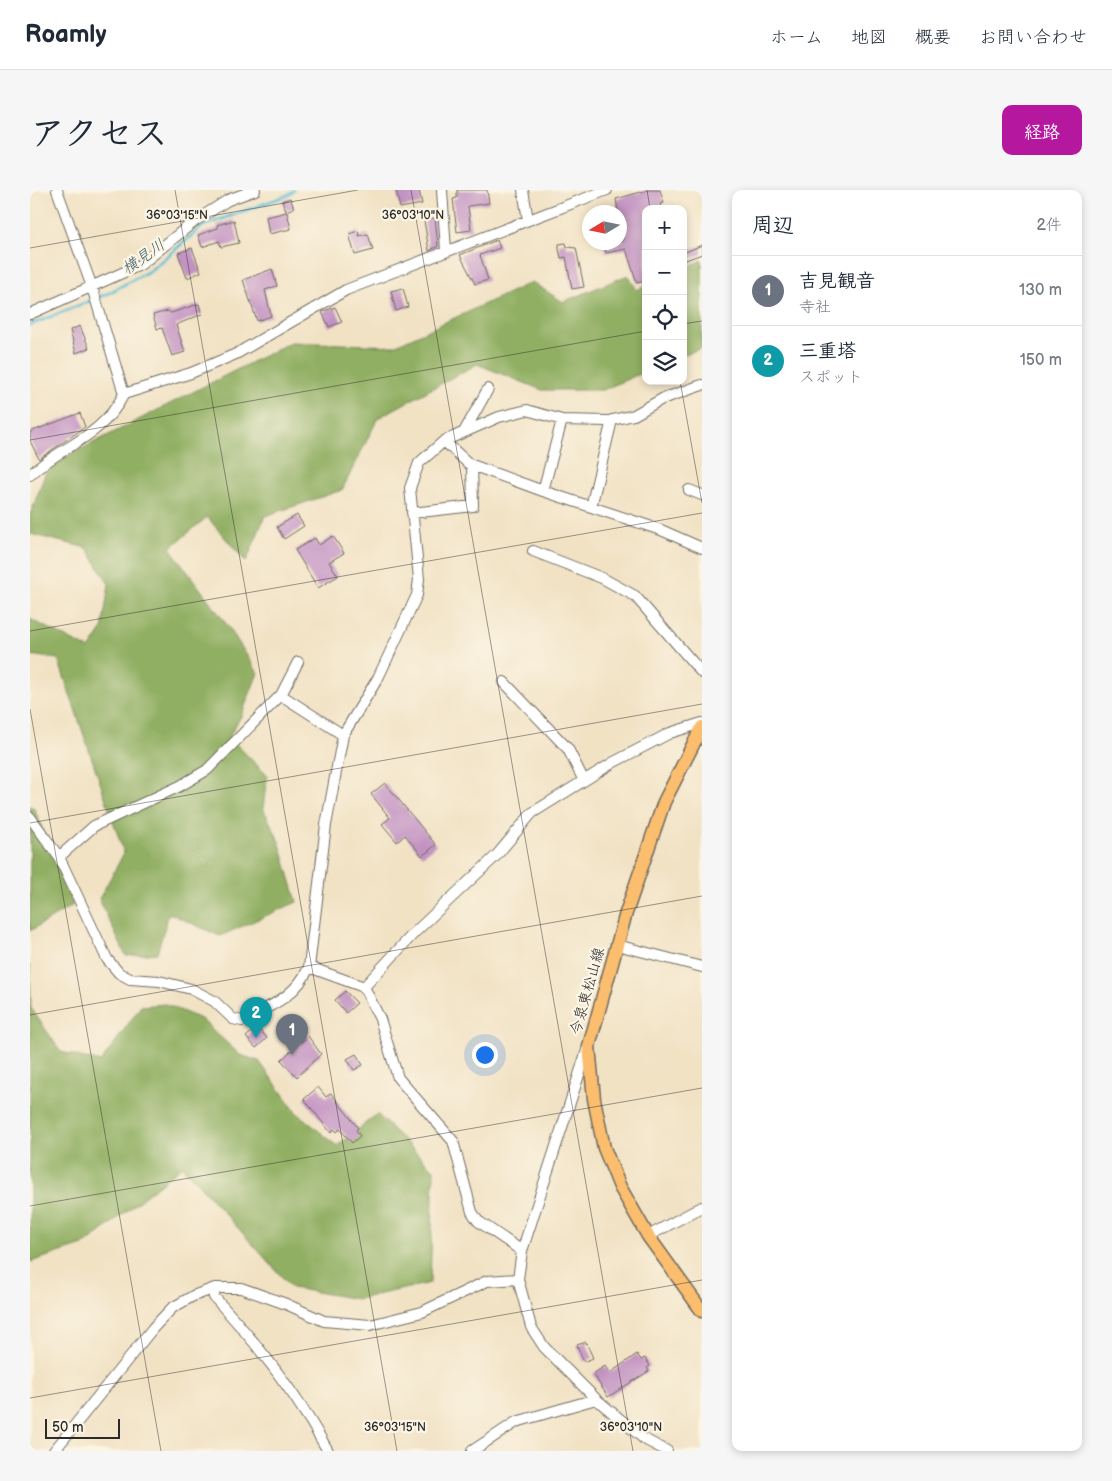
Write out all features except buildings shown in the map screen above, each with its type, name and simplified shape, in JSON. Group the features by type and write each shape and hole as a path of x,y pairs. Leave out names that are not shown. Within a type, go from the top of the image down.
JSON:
{"main road":[{"name":"今泉東松山線","path":"702,725 664,802 617,945 589,1046 594,1099 604,1148 620,1187 648,1236 702,1310"}],"street":[{"path":"30,475 114,414 124,394 92,288 57,190"},
{"path":"30,314 140,265 195,221 228,200 256,190"},
{"path":"442,190 446,251"},
{"path":"523,190 528,220"},
{"path":"124,394 191,373 236,354 346,290 607,190"},
{"path":"30,817 59,857 107,959 119,973 130,979 159,981 191,989 214,1001 233,1018 242,1021 282,1000 302,983 309,967 326,824 343,735 378,678 417,595 419,579 410,488 419,463 444,441 500,417 527,410 562,420 612,420 634,415 662,399 702,385"},
{"path":"464,432 488,389"},
{"path":"543,491 562,420"},
{"path":"591,506 612,420"},
{"path":"444,441 472,465 661,530 702,548"},
{"path":"412,513 473,506 472,465"},
{"path":"689,490 702,495"},
{"path":"533,551 602,578 635,596 702,673"},
{"path":"59,857 94,826 180,786 207,770 280,695 298,662"},
{"path":"504,682 568,749 583,780"},
{"path":"280,695 343,735"},
{"path":"364,987 414,933 497,855 532,813 583,780 670,733 702,725"},
{"path":"617,945 702,967"},
{"path":"309,967 364,987 380,1019 398,1078 453,1141 472,1212 478,1221 522,1251"},
{"path":"589,1046 522,1251 518,1279 531,1326 559,1364 596,1400 644,1440 667,1451"},
{"path":"648,1236 702,1207"},
{"path":"54,1451 172,1308 193,1296 215,1288 241,1288 286,1304 324,1321 370,1324 422,1312 487,1281 518,1279"},
{"path":"215,1288 214,1297 250,1335 305,1409 328,1451"},
{"path":"472,1451 516,1422 596,1400"}],"green space":[{"path":"702,260 702,348 687,354 687,295 687,267"},
{"path":"628,275 637,290 642,288 642,373 603,390 542,390 477,364 378,418 342,490 265,516 246,562 207,517 170,548 230,629 258,673 241,716 229,737 267,775 263,808 279,841 297,902 220,936 169,913 157,953 126,956 99,899 124,853 58,659 30,655 30,619 89,649 102,630 109,584 87,548 30,534 30,515 48,466 291,342 394,346 532,282 563,302"},
{"path":"30,806 34,808 73,905 30,931"},
{"path":"30,965 31,1008 61,1052 101,1062 141,1006 165,1004 201,1019 240,1055 259,1061 296,1112 337,1146 377,1114 434,1170 430,1283 358,1299 292,1288 182,1166 86,1244 30,1262"}],"waterway":[{"name":"横見川","path":"30,325 107,294 151,270 203,226 288,195 294,190"}],"place":[{"name":"三重塔","path":"256,1038"},
{"name":"吉見観音","path":"292,1055"}]}
